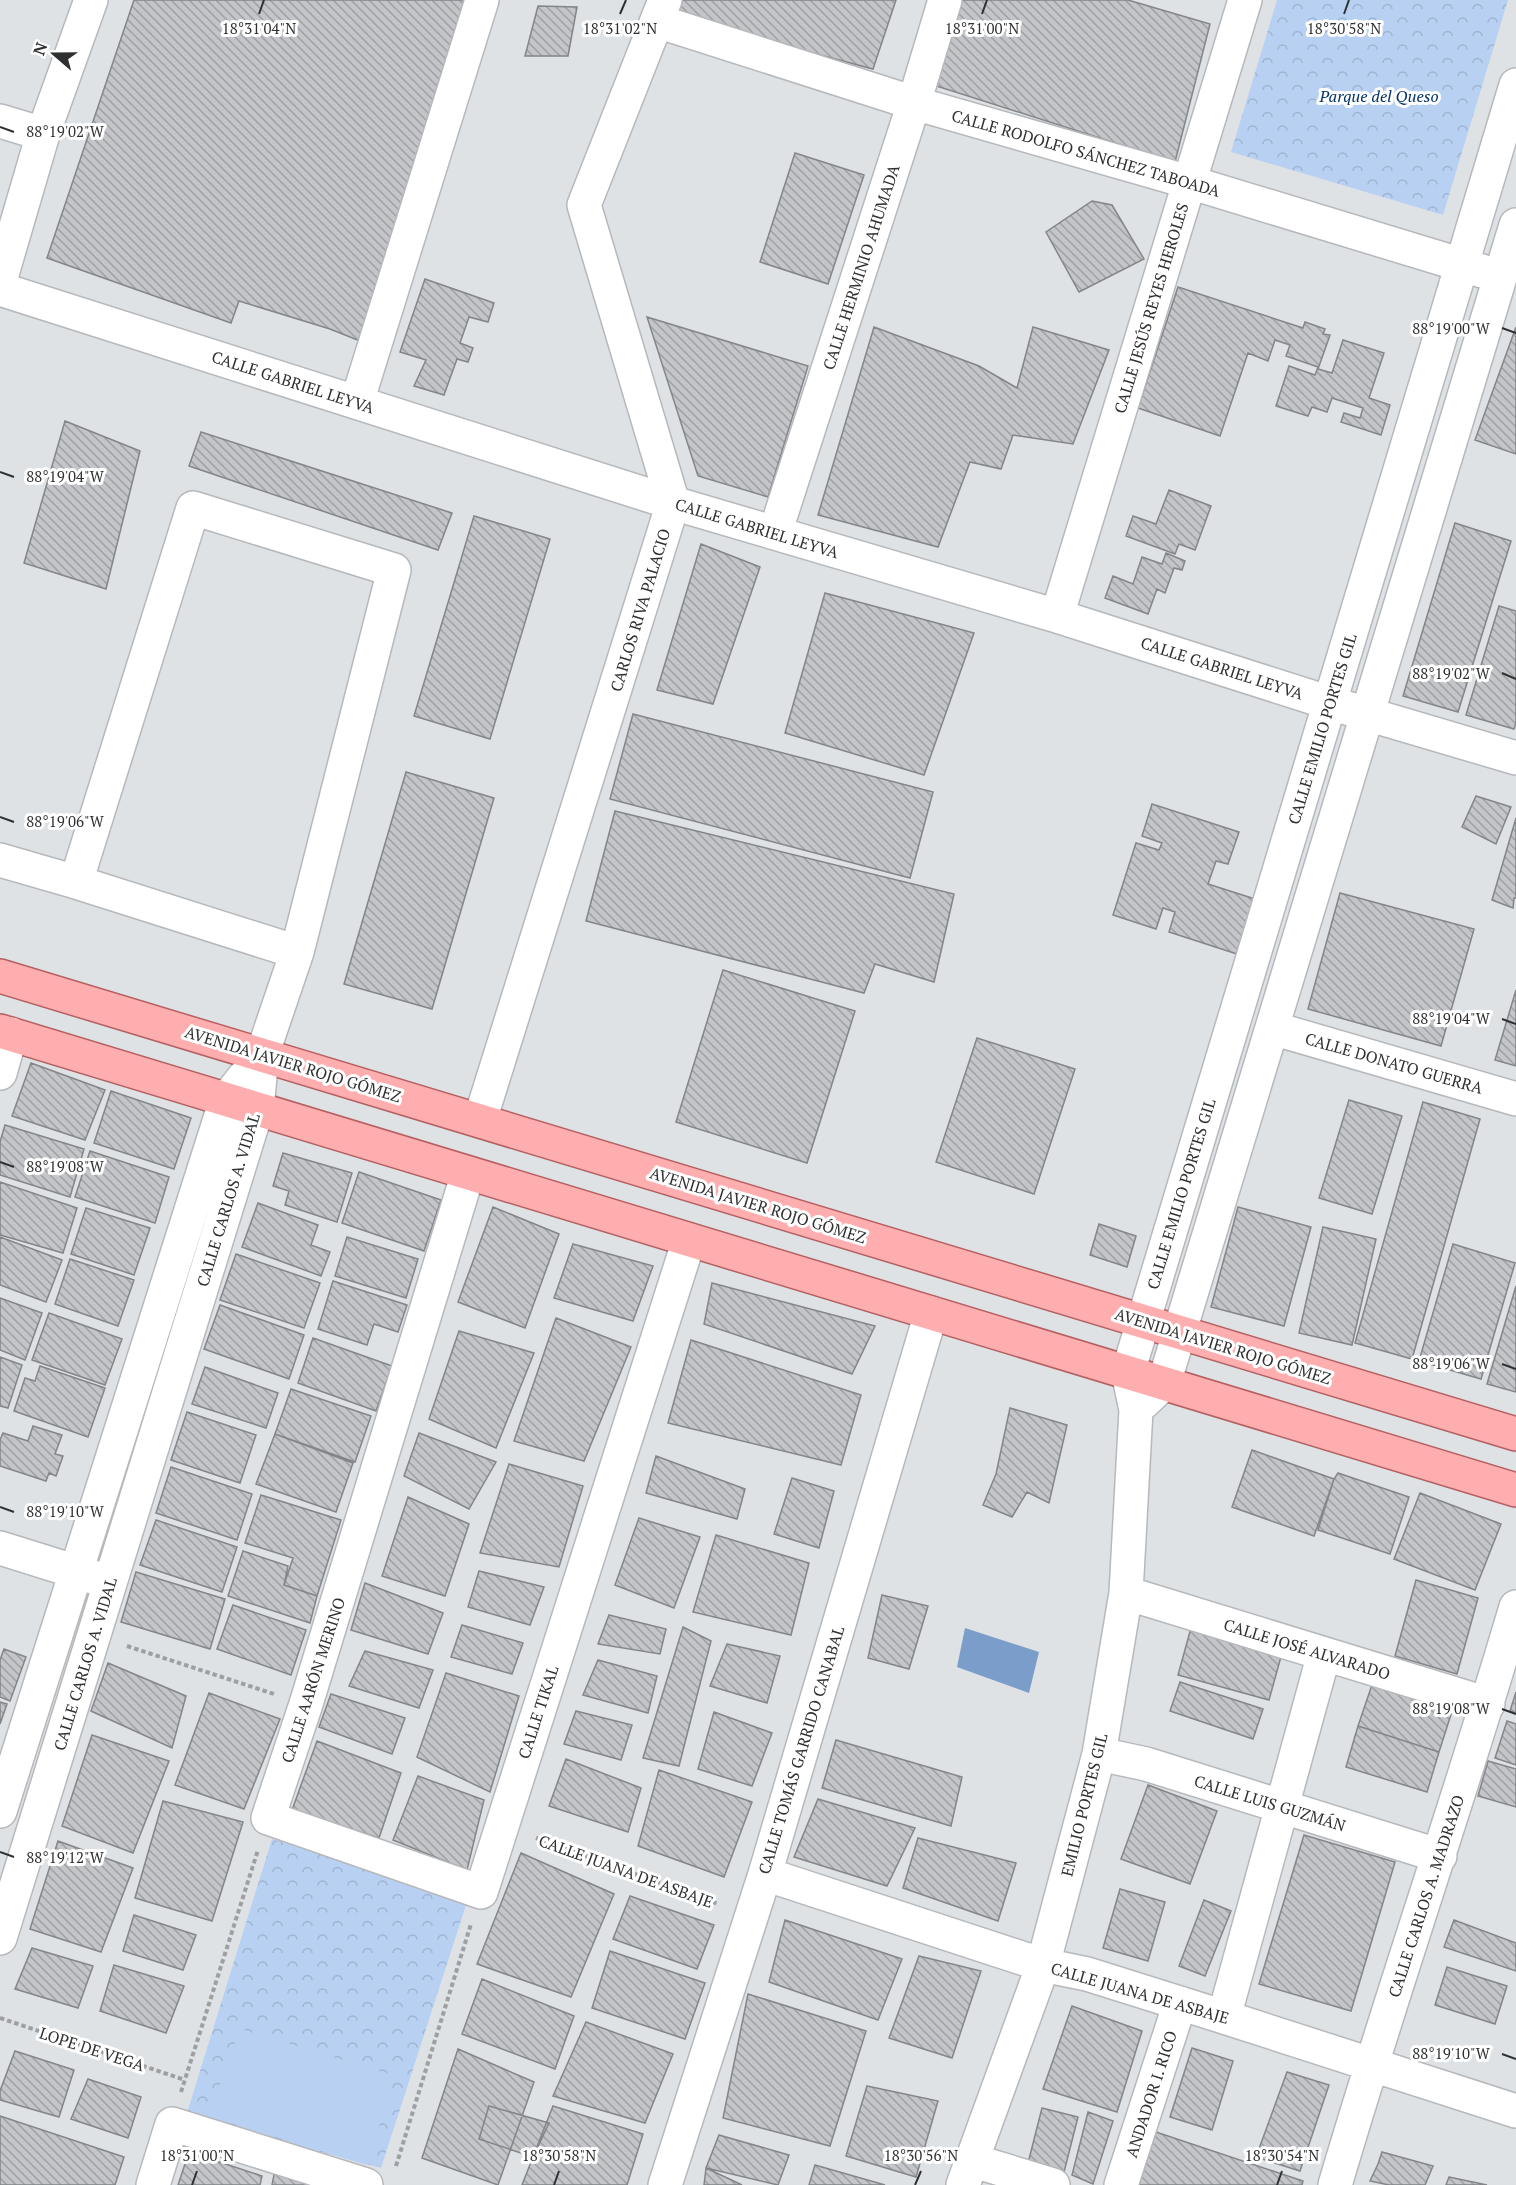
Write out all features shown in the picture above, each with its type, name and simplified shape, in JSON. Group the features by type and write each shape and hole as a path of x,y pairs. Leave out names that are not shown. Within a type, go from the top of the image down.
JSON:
{"main road":[{"name":"AVENIDA JAVIER ROJO GÓMEZ","path":"0,976 1516,1434"},
{"path":"5,1033 1516,1490"}],"street":[{"path":"0,281 7,227 44,134 91,0"},
{"path":"357,402 482,0"},
{"name":"CALLE HERMINIO AHUMADA","path":"775,533 945,0"},
{"name":"CALLE JESÚS REYES HEROLES","path":"1057,616 1245,0"},
{"path":"661,10 584,205 673,503"},
{"name":"CALLE RODOLFO SÁNCHEZ TABOADA","path":"661,10 914,103 1189,182 1508,280"},
{"name":"CALLE EMILIO PORTES GIL","path":"1128,1372 1516,85"},
{"path":"0,121 44,134"},
{"path":"1136,1410 1164,1383 1368,713 1508,280 1516,225"},
{"name":"CALLE GABRIEL LEYVA","path":"0,289 673,503 1057,616 1330,703 1516,758"},
{"name":"CARLOS RIVA PALACIO","path":"480,1120 673,503"},
{"name":"CALLE CARLOS A. VIDAL","path":"0,1810 75,1571 241,1104 262,1055 297,952 393,570 194,508 76,882"},
{"path":"0,860 297,952"},
{"name":"CALLE DONATO GUERRA","path":"1272,1028 1516,1099"},
{"path":"0,1073 5,1033"},
{"name":"CALLE CARLOS A. VIDAL","path":"0,1938 110,1582 241,1104"},
{"name":"CALLE AARÓN MERINO","path":"268,1818 306,1704 468,1173"},
{"name":"CALLE TIKAL","path":"481,1892 689,1239"},
{"name":"CALLE TOMÁS GARRIDO CANABAL","path":"665,2185 765,1874 931,1313"},
{"name":"EMILIO PORTES GIL","path":"967,2172 1043,1965 1099,1754 1126,1593 1136,1410 1128,1372"},
{"path":"0,1548 110,1582"},
{"name":"CALLE JOSÉ ALVARADO","path":"1126,1593 1488,1704"},
{"name":"CALLE CARLOS A. MADRAZO","path":"1335,2185 1371,2064 1488,1704 1516,1607"},
{"path":"1224,2017 1324,1654"},
{"name":"CALLE LUIS GUZMÁN","path":"1099,1754 1146,1764 1440,1856"},
{"path":"268,1818 481,1892"},
{"name":"CALLE JUANA DE ASBAJE","path":"765,1874 1043,1965 1087,1974 1516,2112"},
{"name":"ANDADOR I. RICO","path":"1121,2185 1180,2003"},
{"path":"153,2185 172,2124 380,2179"},
{"path":"967,2172 1053,2185"}],"path":[{"path":"94,1635 306,1704"},
{"path":"172,2124 268,1818"},
{"name":"CALLE JUANA DE ASBAJE","path":"502,1826 750,1916"},
{"path":"380,2179 481,1892"},
{"name":"LOPE DE VEGA","path":"0,2018 184,2080"}],"green space":[{"name":"Parque del Queso","path":"1277,0 1508,0 1443,215 1231,152"},
{"path":"272,1839 468,1899 381,2168 186,2116"},
{"path":"240,2029 396,2076 366,2165 209,2116"}],"shaded area":[{"path":"965,1628 1039,1652 1029,1693 957,1667"}],"building":[{"path":"134,0 474,0 365,343 330,329 239,301 231,323 47,258"},
{"path":"674,0 896,0 873,69 669,15"},
{"path":"954,0 1128,0 1210,24 1175,162 924,82"},
{"path":"538,6 577,7 568,56 525,56"},
{"path":"795,153 864,175 828,284 760,262"},
{"path":"1092,201 1112,205 1144,259 1079,292 1046,232"},
{"path":"425,279 494,303 488,322 469,317 460,343 473,348 468,362 457,359 444,395 414,386 426,360 400,352"},
{"path":"1178,287 1303,328 1305,322 1325,329 1323,334 1330,335 1318,369 1332,373 1343,340 1384,353 1369,398 1390,405 1381,435 1341,422 1344,413 1360,418 1363,408 1332,398 1327,412 1312,407 1308,416 1276,406 1289,366 1315,375 1318,367 1286,356 1290,345 1275,340 1268,361 1248,353 1220,436 1138,408"},
{"path":"647,317 808,366 768,497 698,476"},
{"path":"874,327 979,366 1017,388 1033,327 1109,350 1073,444 1013,435 1001,469 970,462 938,547 818,515"},
{"path":"1516,327 1516,454 1475,440"},
{"path":"65,421 140,451 106,589 24,563"},
{"path":"201,432 452,513 438,550 189,466"},
{"path":"1169,490 1211,506 1195,550 1179,544 1175,554 1126,536 1133,516 1156,524"},
{"path":"474,516 550,539 490,739 414,716"},
{"path":"1455,523 1511,541 1458,712 1403,696"},
{"path":"701,544 760,567 713,704 657,690"},
{"path":"1166,553 1185,561 1182,570 1174,568 1165,593 1157,589 1148,614 1105,598 1113,576 1133,584 1142,557 1162,564"},
{"path":"825,593 974,633 924,775 785,733"},
{"path":"1499,606 1516,611 1516,723 1514,729 1466,715"},
{"path":"633,714 933,792 910,878 610,799"},
{"path":"406,772 494,798 432,1009 344,984"},
{"path":"1476,796 1511,807 1496,844 1462,827"},
{"path":"1152,804 1239,832 1228,864 1216,861 1208,884 1255,899 1237,954 1169,932 1175,912 1163,908 1156,929 1113,915 1136,843 1159,850 1162,843 1142,836"},
{"path":"615,811 954,894 934,982 875,964 864,993 586,921"},
{"path":"1516,818 1516,898 1514,898 1513,908 1492,900"},
{"path":"1340,893 1474,929 1441,1046 1308,1009"},
{"path":"723,970 855,1011 807,1163 676,1122"},
{"path":"1516,990 1516,1066 1495,1060"},
{"path":"977,1038 1075,1069 1034,1194 936,1162"},
{"path":"31,1063 105,1090 85,1140 12,1116"},
{"path":"111,1091 191,1118 174,1169 94,1143"},
{"path":"1349,1100 1402,1116 1372,1214 1319,1198"},
{"path":"1423,1102 1480,1119 1412,1359 1355,1343"},
{"path":"5,1125 84,1149 70,1197 0,1175 0,1142"},
{"path":"90,1151 169,1177 155,1223 75,1197"},
{"path":"283,1153 352,1173 337,1222 285,1205 289,1191 273,1186"},
{"path":"359,1172 441,1200 424,1251 342,1223"},
{"path":"0,1182 77,1208 63,1253 0,1235"},
{"path":"258,1203 318,1225 311,1245 330,1252 321,1276 242,1247"},
{"path":"493,1207 559,1234 525,1328 458,1302"},
{"path":"1238,1207 1311,1227 1284,1326 1211,1307"},
{"path":"86,1208 150,1228 134,1275 71,1254"},
{"path":"1099,1224 1136,1236 1127,1267 1090,1255"},
{"path":"1323,1227 1376,1239 1352,1345 1299,1333"},
{"path":"0,1237 62,1260 46,1302 0,1285"},
{"path":"347,1237 418,1259 406,1298 335,1276"},
{"path":"573,1244 653,1266 633,1321 554,1298"},
{"path":"1453,1244 1515,1263 1481,1379 1419,1361"},
{"path":"236,1254 320,1283 304,1328 220,1300"},
{"path":"70,1259 134,1280 118,1326 55,1304"},
{"path":"333,1281 407,1305 398,1332 374,1324 367,1345 318,1329"},
{"path":"712,1283 875,1326 852,1374 704,1324"},
{"path":"1516,1286 1516,1392 1487,1384"},
{"path":"0,1298 42,1313 25,1360 0,1350"},
{"path":"220,1305 304,1335 289,1379 204,1349"},
{"path":"49,1313 122,1339 105,1385 32,1360"},
{"path":"556,1318 631,1347 584,1461 514,1441"},
{"path":"459,1331 534,1353 496,1448 429,1419"},
{"path":"313,1338 392,1366 376,1411 298,1383"},
{"path":"691,1340 861,1395 841,1465 668,1423"},
{"path":"0,1357 22,1365 8,1408 0,1406"},
{"path":"40,1366 105,1388 88,1437 14,1411 25,1378 35,1381"},
{"path":"205,1367 278,1393 266,1428 192,1404"},
{"path":"291,1389 371,1416 355,1462 275,1434"},
{"path":"1010,1408 1067,1425 1049,1503 1027,1492 1012,1517 983,1505 996,1474"},
{"path":"187,1412 256,1435 240,1483 171,1460"},
{"path":"33,1426 62,1435 55,1454 63,1456 56,1476 49,1473 46,1481 0,1466 0,1440 3,1433 28,1441"},
{"path":"419,1433 496,1462 469,1509 404,1476"},
{"path":"275,1434 353,1463 336,1512 256,1484"},
{"path":"1252,1450 1334,1479 1314,1536 1232,1507"},
{"path":"656,1456 745,1489 737,1519 646,1493"},
{"path":"509,1464 583,1486 559,1567 480,1553"},
{"path":"171,1467 252,1494 237,1540 156,1513"},
{"path":"1338,1473 1409,1497 1390,1554 1318,1530"},
{"path":"792,1478 834,1491 819,1548 774,1534"},
{"path":"1420,1493 1501,1524 1475,1590 1394,1559"},
{"path":"261,1495 341,1520 317,1596 284,1585 293,1558 245,1543"},
{"path":"408,1497 469,1524 445,1596 382,1576"},
{"path":"639,1518 700,1537 674,1608 615,1585"},
{"path":"156,1520 237,1547 222,1592 140,1565"},
{"path":"716,1535 809,1563 791,1635 693,1612"},
{"path":"243,1551 288,1566 284,1585 317,1596 310,1623 228,1596"},
{"path":"479,1571 544,1587 530,1625 468,1607"},
{"path":"136,1572 225,1599 210,1649 121,1622"},
{"path":"1416,1580 1478,1598 1457,1674 1395,1656"},
{"path":"365,1583 443,1613 428,1654 351,1630"},
{"path":"882,1595 928,1606 909,1669 868,1658"},
{"path":"233,1605 306,1630 291,1675 217,1649"},
{"path":"609,1615 666,1629 660,1654 598,1644"},
{"path":"462,1625 523,1643 512,1674 451,1657"},
{"path":"683,1627 711,1641 679,1766 643,1758"},
{"path":"1191,1628 1282,1653 1269,1700 1178,1675"},
{"path":"727,1644 780,1656 767,1703 710,1686"},
{"path":"4,1649 26,1657 10,1701 0,1697 0,1660"},
{"path":"365,1651 433,1670 419,1708 349,1686"},
{"path":"598,1660 657,1676 648,1713 583,1695"},
{"path":"108,1663 186,1696 172,1748 91,1711"},
{"path":"446,1673 519,1696 490,1792 417,1757"},
{"path":"1180,1682 1263,1709 1253,1739 1170,1711"},
{"path":"1373,1682 1454,1705 1439,1752 1358,1726"},
{"path":"1516,1692 1516,1713 1510,1711"},
{"path":"209,1693 280,1719 244,1809 175,1785"},
{"path":"331,1694 405,1718 392,1754 319,1727"},
{"path":"0,1702 7,1704 0,1724"},
{"path":"576,1711 632,1725 621,1760 564,1744"},
{"path":"714,1712 772,1733 752,1786 698,1769"},
{"path":"1507,1721 1516,1724 1516,1765 1495,1758"},
{"path":"1358,1726 1439,1752 1427,1792 1346,1767"},
{"path":"92,1735 169,1761 133,1853 62,1826"},
{"path":"836,1740 962,1777 951,1826 822,1788"},
{"path":"317,1741 401,1773 379,1838 292,1810"},
{"path":"566,1759 641,1788 628,1832 549,1806"},
{"path":"1488,1761 1516,1769 1516,1807 1478,1796"},
{"path":"659,1770 752,1802 724,1877 638,1846"},
{"path":"418,1776 484,1800 467,1870 393,1840"},
{"path":"1148,1785 1217,1811 1190,1884 1121,1859"},
{"path":"818,1799 915,1828 887,1886 794,1857"},
{"path":"163,1801 243,1822 212,1921 135,1898"},
{"path":"1304,1835 1395,1862 1351,2011 1259,1984"},
{"path":"918,1838 1016,1863 998,1921 903,1888"},
{"path":"58,1841 133,1868 101,1952 30,1929"},
{"path":"521,1853 614,1894 571,1997 477,1964"},
{"path":"1120,1889 1165,1902 1148,1961 1103,1948"},
{"path":"630,1896 714,1925 697,1969 613,1939"},
{"path":"1204,1900 1231,1911 1205,1976 1179,1966"},
{"path":"134,1915 196,1935 183,1970 123,1951"},
{"path":"785,1920 902,1959 878,2020 769,1982"},
{"path":"1454,1920 1516,1943 1516,1971 1444,1947"},
{"path":"32,1948 93,1966 78,2008 15,1989"},
{"path":"610,1951 705,1983 685,2039 592,2008"},
{"path":"919,1956 981,1971 952,2058 889,2038"},
{"path":"114,1965 184,1986 166,2033 100,2011"},
{"path":"1447,1967 1507,1986 1495,2024 1435,2005"},
{"path":"482,1979 574,2016 555,2069 462,2034"},
{"path":"748,1994 866,2031 830,2146 723,2118"},
{"path":"1072,2006 1142,2031 1117,2112 1043,2089"},
{"path":"586,2022 673,2054 645,2123 553,2096"},
{"path":"1192,2048 1233,2061 1212,2130 1170,2117"},
{"path":"458,2049 534,2082 498,2185 422,2158"},
{"path":"15,2051 74,2070 59,2117 0,2100 0,2091"},
{"path":"1287,2072 1329,2085 1300,2171 1256,2157"},
{"path":"88,2079 141,2097 128,2138 71,2119"},
{"path":"867,2086 938,2101 916,2177 846,2156"},
{"path":"489,2106 549,2123 533,2157 479,2139"},
{"path":"553,2106 643,2134 627,2185 522,2185"},
{"path":"1042,2108 1078,2117 1062,2180 1026,2171"},
{"path":"1088,2112 1113,2121 1093,2184 1072,2175"},
{"path":"0,2116 124,2157 115,2185 0,2185"},
{"path":"1141,2127 1303,2181 1302,2185 1123,2185"},
{"path":"719,2135 789,2155 778,2185 706,2168"},
{"path":"189,2152 262,2176 260,2185 178,2185"},
{"path":"1382,2152 1433,2166 1425,2185 1389,2185 1370,2181"},
{"path":"815,2165 885,2185 809,2185"},
{"path":"706,2168 742,2185 704,2185"},
{"path":"275,2170 326,2185 272,2185"},
{"path":"1449,2177 1487,2185 1446,2185"}]}
